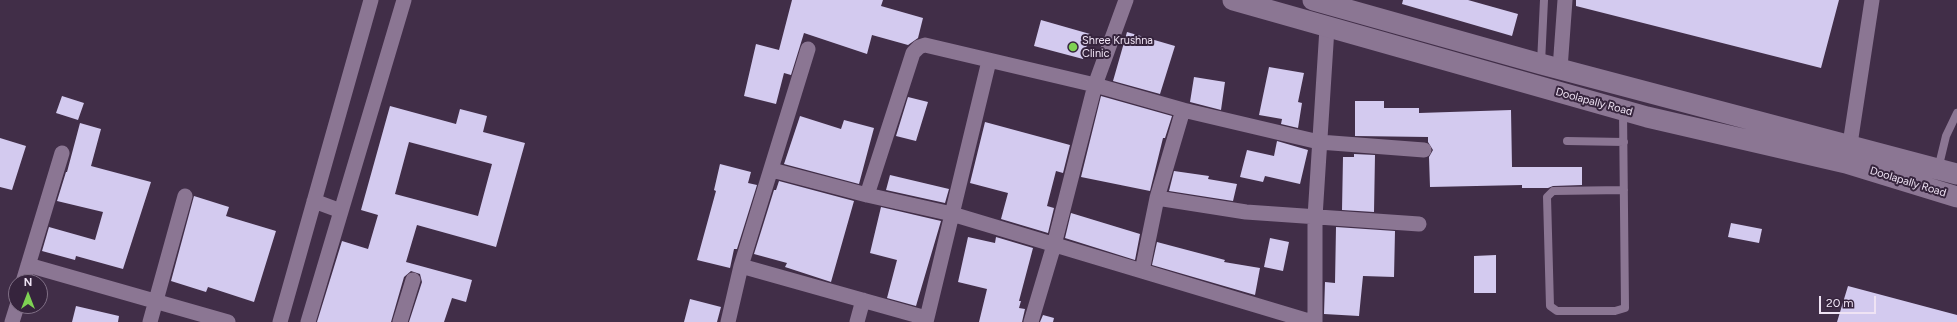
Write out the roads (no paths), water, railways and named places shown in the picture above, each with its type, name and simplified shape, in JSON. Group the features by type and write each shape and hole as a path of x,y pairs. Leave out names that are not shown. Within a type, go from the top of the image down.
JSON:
{"main road":[{"name":"Doolapally Road","path":"1233,0 1327,28 1624,110 1846,163 1957,197"},
{"name":"Doolapally Road","path":"1313,0 1551,66 1850,144 1947,171"}],"street":[{"path":"280,322 371,0"},
{"path":"308,322 404,0"},
{"path":"1031,322 1054,245 1095,85 1126,0"},
{"path":"1551,66 1565,0"},
{"path":"1850,144 1872,0"},
{"path":"1315,322 1315,217 1327,28"},
{"path":"867,196 915,49 925,45 1095,85 1183,110 1319,142 1424,150"},
{"path":"728,322 741,266 772,170 808,49"},
{"path":"741,266 863,300 926,320 989,61"},
{"path":"1142,271 1157,198 1183,110"},
{"path":"25,274 62,153"},
{"path":"772,170 867,196 952,214 1312,322"},
{"path":"150,322 185,196"},
{"path":"1157,198 1246,212 1419,224"},
{"path":"314,202 341,211"},
{"path":"28,265 156,300 228,322"},
{"path":"400,322 413,280"},
{"path":"857,322 863,300"}],"lane":[{"path":"1544,0 1551,66"},
{"path":"1624,110 1625,308 1615,311 1557,311 1550,306 1547,197 1553,191 1624,190"},
{"path":"1947,171 1946,136 1957,113"},
{"path":"1567,141 1624,142"}],"place":[{"name":"Shree Krushna Clinic","path":"1073,47"}]}
